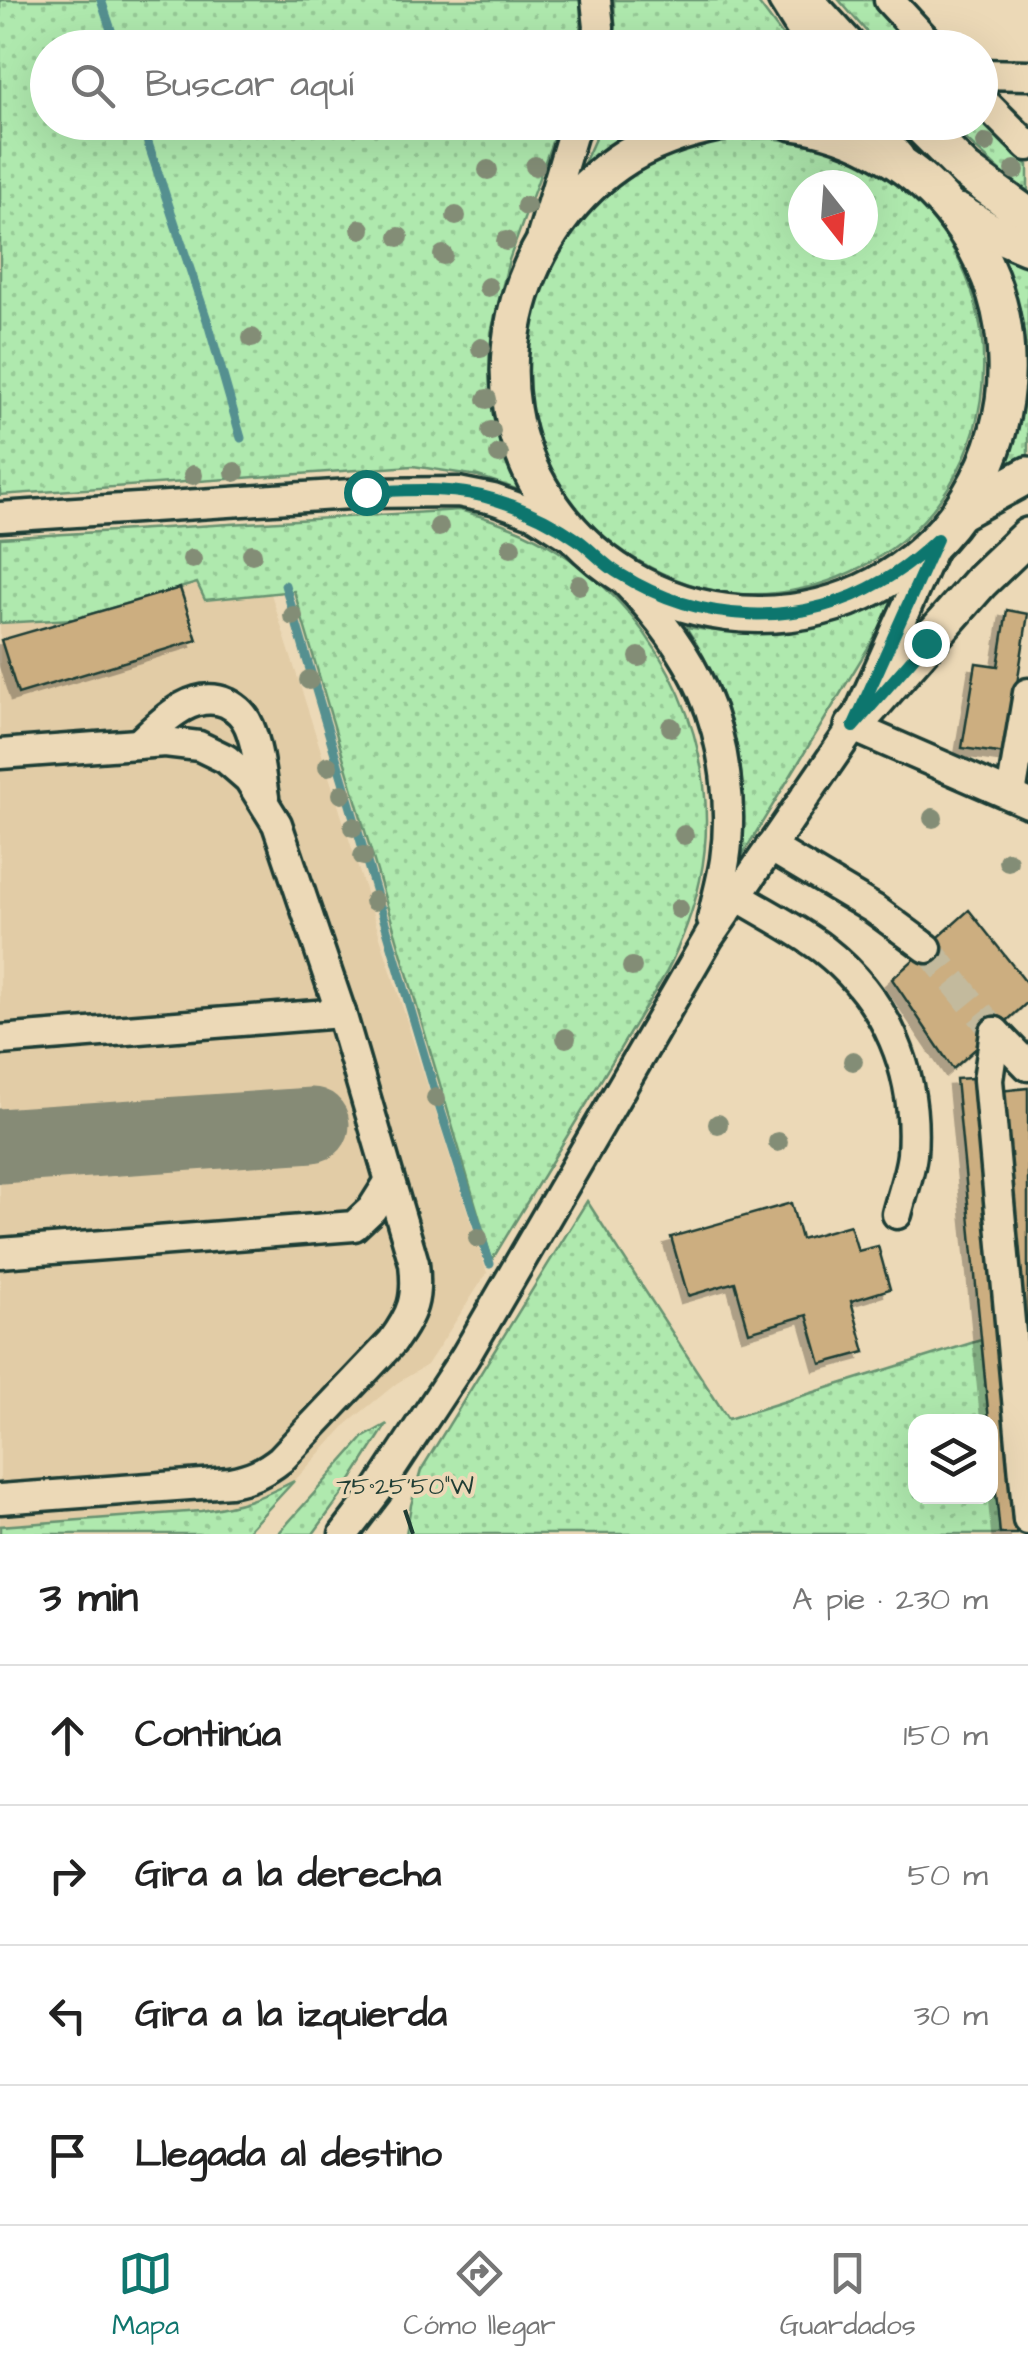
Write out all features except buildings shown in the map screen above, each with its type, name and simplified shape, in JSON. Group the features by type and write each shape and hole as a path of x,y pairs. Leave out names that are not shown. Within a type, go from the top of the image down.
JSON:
{"main road":[{"path":"805,0 833,30"},
{"path":"658,140 618,162 586,188 560,217 538,251 523,282 511,334 509,386 514,420 524,454 556,514 579,541 618,574 681,604 749,615 818,608 866,589 911,562 948,526 979,481 1003,412 1006,338 986,268 969,235 947,205 917,176 856,140"},
{"path":"935,140 966,171 1028,216"},
{"path":"947,205 988,230 1028,247"},
{"path":"948,526 1028,475"},
{"path":"853,727 981,581 1028,536"}],"street":[{"path":"596,0 599,30"},
{"path":"783,0 802,30"},
{"path":"889,0 916,30"},
{"path":"998,75 1028,76"},
{"path":"998,116 1028,146"},
{"path":"538,251 571,140"},
{"path":"886,140 917,176"},
{"path":"0,517 366,492 458,492 493,498 534,514 579,541"},
{"path":"344,1534 377,1491 464,1357 709,936 853,727 948,526"},
{"path":"618,574 642,599 684,656 704,694 718,739 727,809 726,858 709,936"},
{"path":"853,727 1020,799 1028,692"},
{"path":"138,744 194,702 207,699 233,706 249,726 266,803"},
{"path":"0,754 165,742 199,746 249,778 277,824 340,1014 409,1248 416,1284 408,1321 392,1342 282,1459 265,1472 230,1482 5,1496"},
{"path":"770,847 874,909 927,948"},
{"path":"737,896 823,949 865,990 896,1040 912,1098 912,1156 897,1214"},
{"path":"0,1040 340,1014"},
{"path":"1028,1066 995,1032 988,1080 1028,1520"},
{"path":"354,1226 372,1209 389,1182"},
{"path":"0,1254 354,1226 382,1233 409,1248"},
{"path":"371,1534 377,1491"}],"shaded area":[{"path":"198,583 205,600 271,594 487,1273 427,1365 397,1383 348,1423 245,1534 0,1534 0,623 74,619"}],"green space":[{"path":"0,0 581,0 580,30 30,30 30,140 553,140 509,260 491,333 493,392 501,443 525,492 478,476 413,466 0,495"},
{"path":"614,0 756,0 778,30 615,30"},
{"path":"839,0 876,0 902,30 865,30"},
{"path":"998,135 1028,165 1028,191 967,140 998,140"},
{"path":"594,140 621,140 581,170"},
{"path":"783,140 827,149 859,161 872,170 788,170 788,260 878,260 878,174 914,200 953,250 976,308 983,369 974,430 949,486 908,535 851,572 825,582 783,592 741,594 699,587 659,572 634,558 582,514 548,461 530,402 530,340 545,280 576,226 622,182 682,150 715,142"},
{"path":"996,248 1028,262 1028,459 992,483 1015,302"},
{"path":"460,510 547,544 596,580 629,614 657,652 679,694 695,739 704,785 706,833 700,880 677,950 492,1260 294,591 205,600 197,583 74,619 0,623 0,538"},
{"path":"902,592 740,859 743,796 735,738 716,682 686,627 743,632 797,629 849,615"},
{"path":"587,1201 728,1419 981,1340 988,1414 908,1414 908,1504 997,1504 1000,1534 406,1534 421,1470"},
{"path":"387,1424 313,1534 278,1534 364,1437"},
{"path":"294,1481 245,1534 0,1534 0,1526 215,1509"}],"waterway":[{"path":"101,0 111,30"},
{"path":"147,140 208,323 241,438"},
{"path":"285,585 490,1264"}],"taxiway":[{"path":"0,1146 312,1125"}],"tunnel":[{"path":"927,948 995,1032"}],"route":[{"path":"366,492 458,492 493,498 534,514 579,541 618,574 649,590 681,604 749,615 784,614 851,597 882,582 937,539 853,727 926,643"}]}
